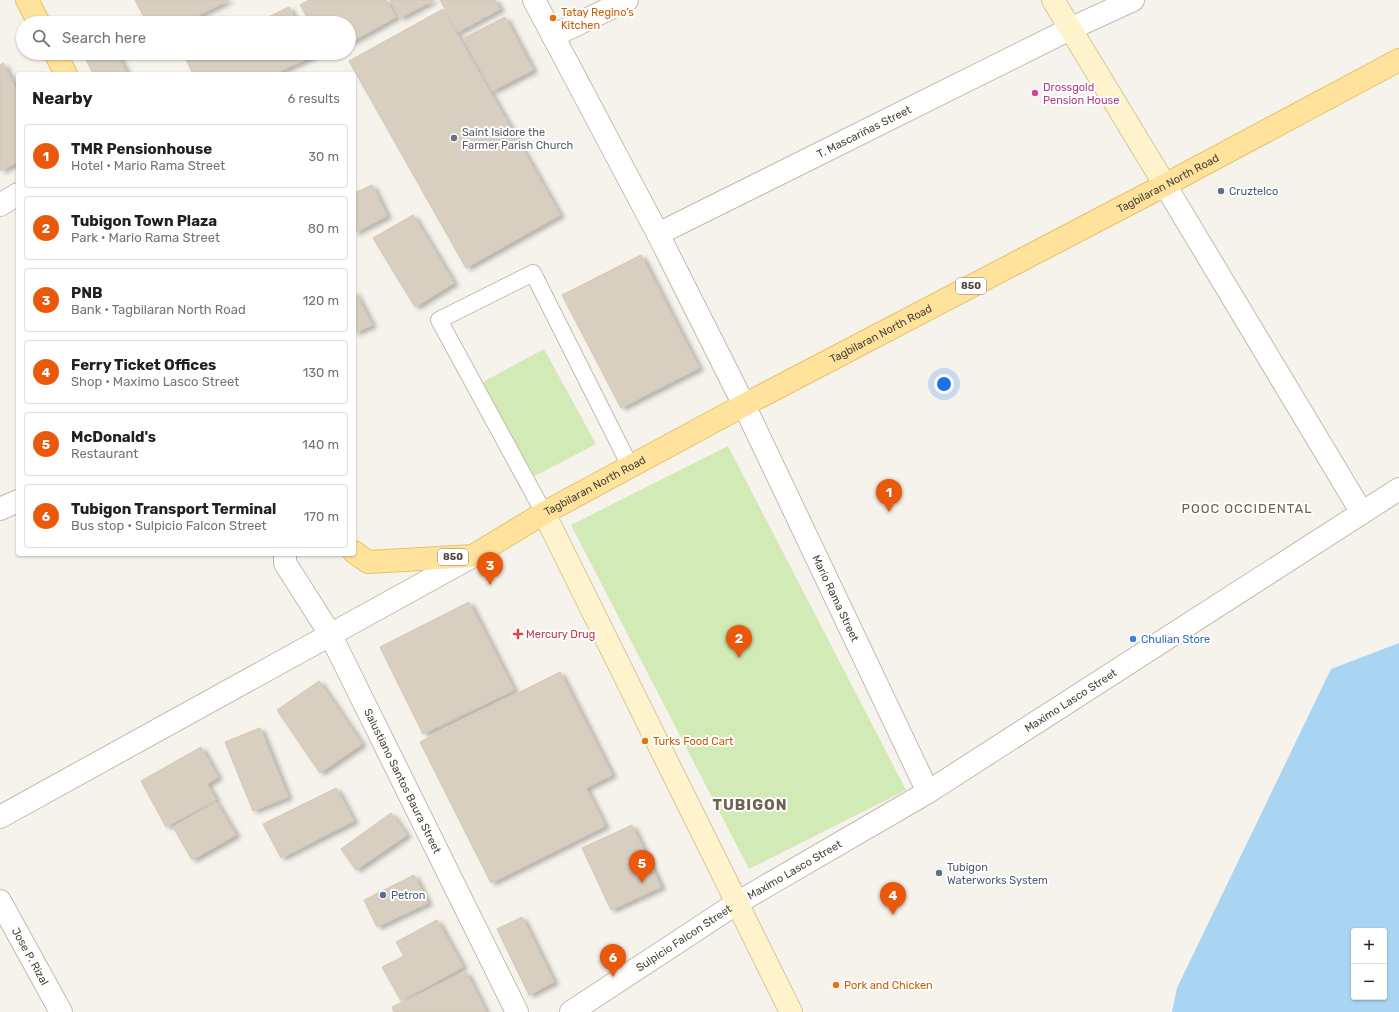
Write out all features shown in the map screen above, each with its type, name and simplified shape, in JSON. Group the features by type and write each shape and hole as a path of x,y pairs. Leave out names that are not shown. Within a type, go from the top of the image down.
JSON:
{"main road":[{"path":"27,0 35,16"},
{"path":"1053,0 1165,185"},
{"path":"59,60 65,72"},
{"name":"Tagbilaran North Road","path":"356,553 368,562 473,556 544,513 630,466 1165,185 1399,60"},
{"path":"544,513 791,1012"}],"street":[{"path":"534,0 658,234 744,405"},
{"path":"553,36 627,0"},
{"name":"T. Mascariñas Street","path":"658,234 1070,29 1133,0"},
{"path":"1165,185 1362,513"},
{"path":"0,205 16,195"},
{"name":"Mario Rama Street","path":"744,405 928,792"},
{"name":"Maximo Lasco Street","path":"737,903 928,792 1399,490"},
{"path":"0,509 16,502"},
{"name":"Salustiano Santos Baura Street","path":"285,556 285,563 330,634 517,1012"},
{"path":"0,817 473,556"},
{"name":"Jose P. Rizal","path":"0,901 61,1012"},
{"name":"Sulpicio Falcon Street","path":"572,1012 737,903"}],"lane":[{"path":"544,513 439,320 533,273 630,466"}],"green space":[{"path":"544,349 596,444 533,477 481,383"},
{"path":"728,446 906,790 749,869 571,525"}],"water":[{"path":"1399,643 1399,1012 1172,1012 1177,988 1331,669"}],"building":[{"path":"135,0 229,0 197,16 143,16"},
{"path":"309,0 386,0 396,17 356,39 356,16 306,16 300,5"},
{"path":"390,0 434,0 400,18"},
{"path":"440,0 495,0 500,9 458,32"},
{"path":"289,7 294,16 270,16"},
{"name":"Saint Isidore the Farmer Parish Church","path":"443,9 560,215 466,268 349,61 356,60 356,57"},
{"path":"505,17 533,70 492,91 464,38"},
{"path":"86,60 120,60 126,72 92,72"},
{"path":"186,60 304,60 278,72 192,72"},
{"path":"3,63 16,89 16,163 0,171 0,65"},
{"path":"372,185 387,216 356,232 356,192"},
{"path":"413,215 454,283 415,307 373,238"},
{"path":"641,255 699,368 621,408 562,295"},
{"path":"356,294 372,325 356,332"},
{"path":"469,602 514,690 423,734 380,647"},
{"path":"560,672 612,775 586,788 605,826 491,883 420,742"},
{"path":"319,681 362,744 320,773 277,710"},
{"path":"260,728 288,797 253,811 225,742"},
{"path":"201,747 218,777 207,784 216,800 166,827 141,781"},
{"path":"336,788 354,821 281,858 263,824"},
{"path":"216,802 236,835 192,860 173,827"},
{"path":"391,813 407,835 356,870 341,849"},
{"path":"632,825 661,887 611,910 582,848"},
{"path":"414,875 428,903 377,927 364,900"},
{"path":"522,917 554,982 529,995 497,929"},
{"path":"437,920 463,967 401,1001 382,967 404,956 396,942"},
{"path":"466,972 486,1012 394,1012 392,1007"}],"place":[{"name":"Tatay Regino’s Kitchen","path":"553,18"},
{"name":"Drossgold Pension House","path":"1035,93"},
{"name":"Saint Isidore the Farmer Parish Church","path":"454,138"},
{"name":"Cruztelco","path":"1221,191"},
{"name":"TMR Pensionhouse","path":"889,512"},
{"name":"PNB","path":"490,585"},
{"name":"Mercury Drug","path":"518,634"},
{"name":"Chulian Store","path":"1133,639"},
{"name":"Tubigon Town Plaza","path":"739,658"},
{"name":"Turks Food Cart","path":"645,741"},
{"name":"Tubigon Waterworks System","path":"939,873"},
{"name":"McDonald's","path":"642,883"},
{"name":"Petron","path":"383,895"},
{"name":"Ferry Ticket Offices","path":"893,915"},
{"name":"Tubigon Transport Terminal","path":"613,977"},
{"name":"Pork and Chicken","path":"836,985"}],"district":[{"name":"POOC OCCIDENTAL","path":"1247,508"},
{"name":"TUBIGON","path":"750,805"}]}
